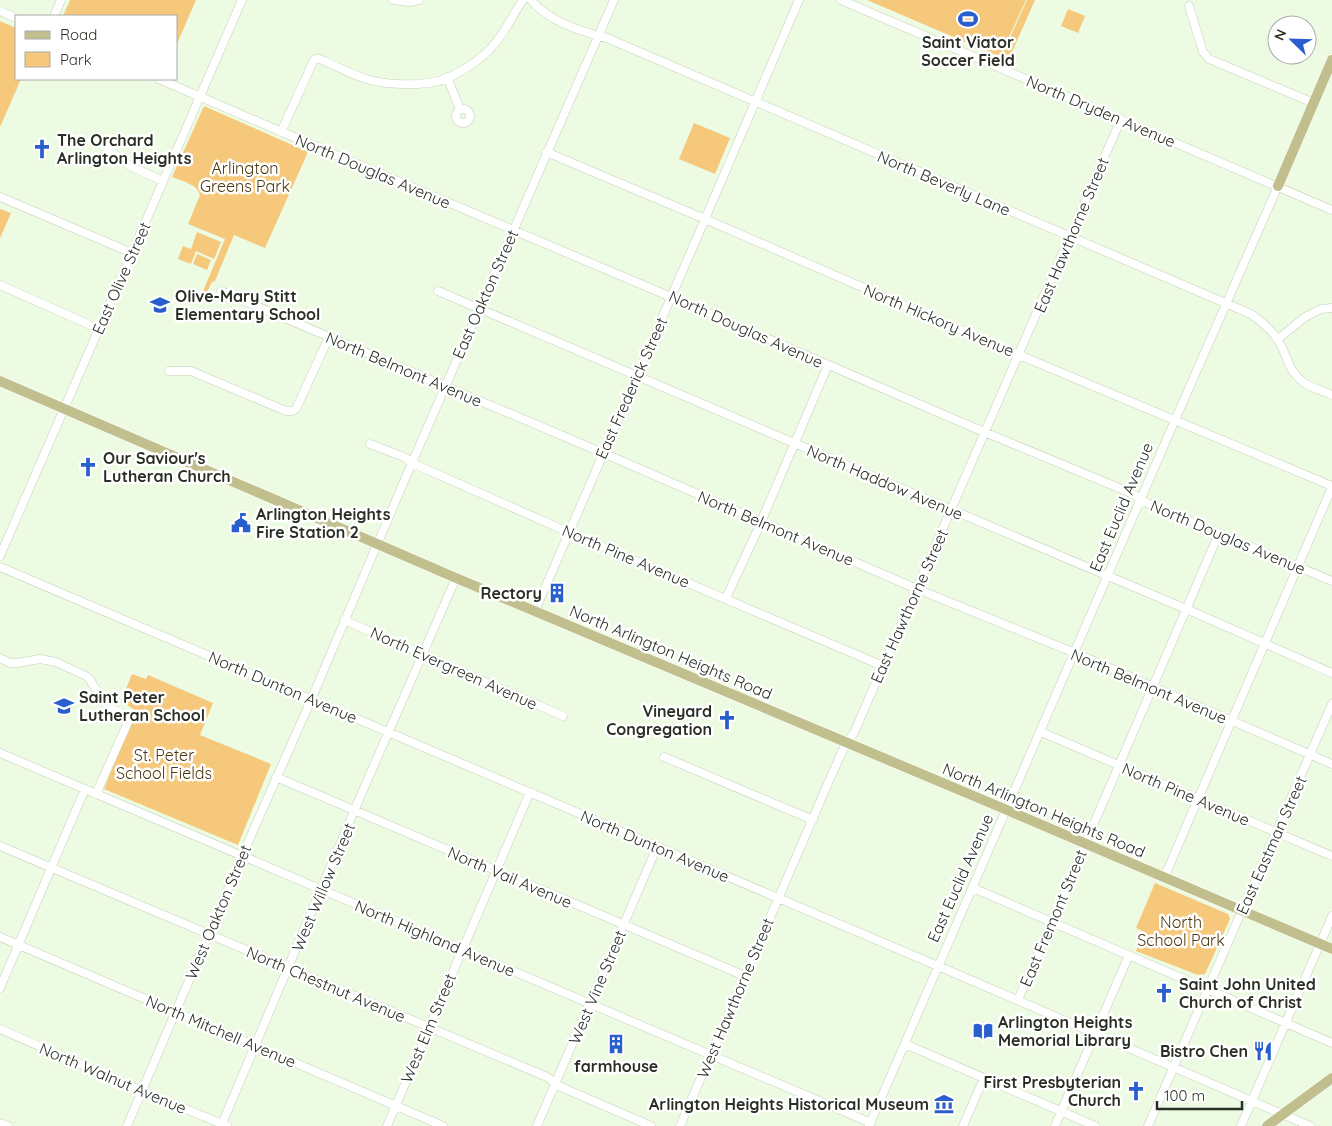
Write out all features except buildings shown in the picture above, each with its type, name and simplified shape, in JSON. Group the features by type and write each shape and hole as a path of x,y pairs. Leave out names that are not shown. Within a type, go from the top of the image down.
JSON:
{"main road":[{"name":"East Euclid Avenue","path":"1278,186 1332,60"},
{"name":"North Arlington Heights Road","path":"0,381 456,578 1332,949"},
{"path":"1267,1126 1332,1078"}],"street":[{"path":"54,15 61,0"},
{"name":"East Olive Street","path":"0,556 242,0"},
{"path":"393,0 409,2 419,0"},
{"path":"281,132 315,59 320,59 365,78 381,82 409,84 438,81 447,78 470,64 492,48 523,0"},
{"name":"North Beverly Lane","path":"531,0 548,16 589,34 607,38 1252,314 1278,339 1289,365 1303,382 1332,395"},
{"name":"East Oakton Street","path":"311,700 546,152 614,0"},
{"name":"East Frederick Street","path":"535,611 799,0"},
{"name":"North Dryden Avenue","path":"842,0 1332,210"},
{"path":"1189,6 1203,52 1209,59 1314,103"},
{"path":"0,11 15,18"},
{"path":"447,78 460,109"},
{"name":"North Douglas Avenue","path":"161,80 671,296 984,432 1132,493 1149,504 1332,581"},
{"name":"East Hawthorne Street","path":"778,898 846,742 854,733 884,666 1121,119"},
{"path":"96,140 130,166 163,181"},
{"name":"North Hickory Avenue","path":"546,152 1332,486"},
{"name":"East Euclid Avenue","path":"870,1124 1278,186"},
{"path":"0,197 132,253"},
{"path":"0,285 99,329"},
{"name":"North Haddow Avenue","path":"438,290 1332,673"},
{"name":"North Belmont Avenue","path":"221,291 917,589 1153,686 1332,764"},
{"path":"1278,339 1305,317 1321,309 1332,308"},
{"path":"169,371 191,371 286,411 292,411 296,408 329,337"},
{"path":"726,598 828,365"},
{"name":"North Pine Avenue","path":"370,444 404,457 412,463 568,532 884,666"},
{"path":"1164,878 1332,486"},
{"name":"East Fremont Street","path":"1018,1000 1219,533"},
{"name":"North Dunton Avenue","path":"0,567 1310,1126"},
{"name":"West Willow Street","path":"224,1125 355,811 456,578"},
{"name":"North Evergreen Avenue","path":"344,620 563,716"},
{"path":"0,658 10,662 40,659 56,662 88,677 105,703 112,709 128,716 129,720 96,794"},
{"name":"West Oakton Street","path":"127,1126 276,777 311,700"},
{"name":"East Eastman Street","path":"1148,1126 1332,704"},
{"name":"North Pine Avenue","path":"1041,732 1332,856"},
{"name":"North Highland Avenue","path":"0,752 870,1124"},
{"path":"664,757 813,820"},
{"name":"North Vail Avenue","path":"276,777 744,976"},
{"path":"0,988 85,789"},
{"name":"West Elm Street","path":"387,1126 530,792"},
{"name":"North Chestnut Avenue","path":"0,846 547,1077 561,1087 651,1126"},
{"name":"West Vine Street","path":"537,1126 658,847"},
{"path":"973,888 1332,1043"},
{"name":"West Hawthorne Street","path":"680,1126 778,898"},
{"path":"1241,1126 1332,916"},
{"name":"North Mitchell Avenue","path":"0,937 443,1126"},
{"path":"1055,1126 1129,955"},
{"name":"North Walnut Avenue","path":"0,1029 224,1125"},
{"path":"904,1044 1095,1126"},
{"path":"963,1126 984,1078"},
{"path":"0,1123 8,1126"}],"green space":[{"path":"70,0 196,0 178,41 178,15 63,15"},
{"path":"867,0 1026,0 1000,57"},
{"path":"1027,0 1035,0 1008,61 1001,58"},
{"path":"1068,9 1085,16 1078,33 1061,26"},
{"path":"0,21 15,28 15,80 21,80 0,127"},
{"name":"Arlington Greens Park","path":"204,106 308,152 265,248 234,235 215,281 212,282 207,292 203,291 225,239 188,224 200,195 196,188 172,177"},
{"path":"694,123 730,138 715,174 679,159"},
{"path":"0,209 11,213 0,238"},
{"path":"197,232 221,242 214,259 196,251 191,264 178,259 183,246 191,249"},
{"path":"197,254 211,260 207,270 193,264"},
{"name":"St. Peter School Fields","path":"132,674 146,679 148,675 213,703 200,735 271,764 238,845 104,789 135,710 121,701"},
{"name":"North School Park","path":"1155,883 1228,914 1230,919 1205,974 1198,975 1136,951 1144,932 1136,928"}],"place":[{"name":"Saint Viator Soccer Field","path":"968,19"},
{"name":"The Orchard Arlington Heights","path":"42,149"},
{"name":"Olive-Mary Stitt Elementary School","path":"160,305"},
{"name":"Our Saviour's Lutheran Church","path":"88,467"},
{"name":"Arlington Heights Fire Station 2","path":"241,523"},
{"name":"Rectory","path":"557,593"},
{"name":"Saint Peter Lutheran School","path":"64,706"},
{"name":"Vineyard Congregation","path":"727,720"},
{"name":"Saint John United Church of Christ","path":"1164,993"},
{"name":"Arlington Heights Memorial Library","path":"983,1031"},
{"name":"farmhouse","path":"616,1044"},
{"name":"Bistro Chen","path":"1263,1051"},
{"name":"First Presbyterian Church","path":"1136,1091"},
{"name":"Arlington Heights Historical Museum","path":"944,1104"}]}
